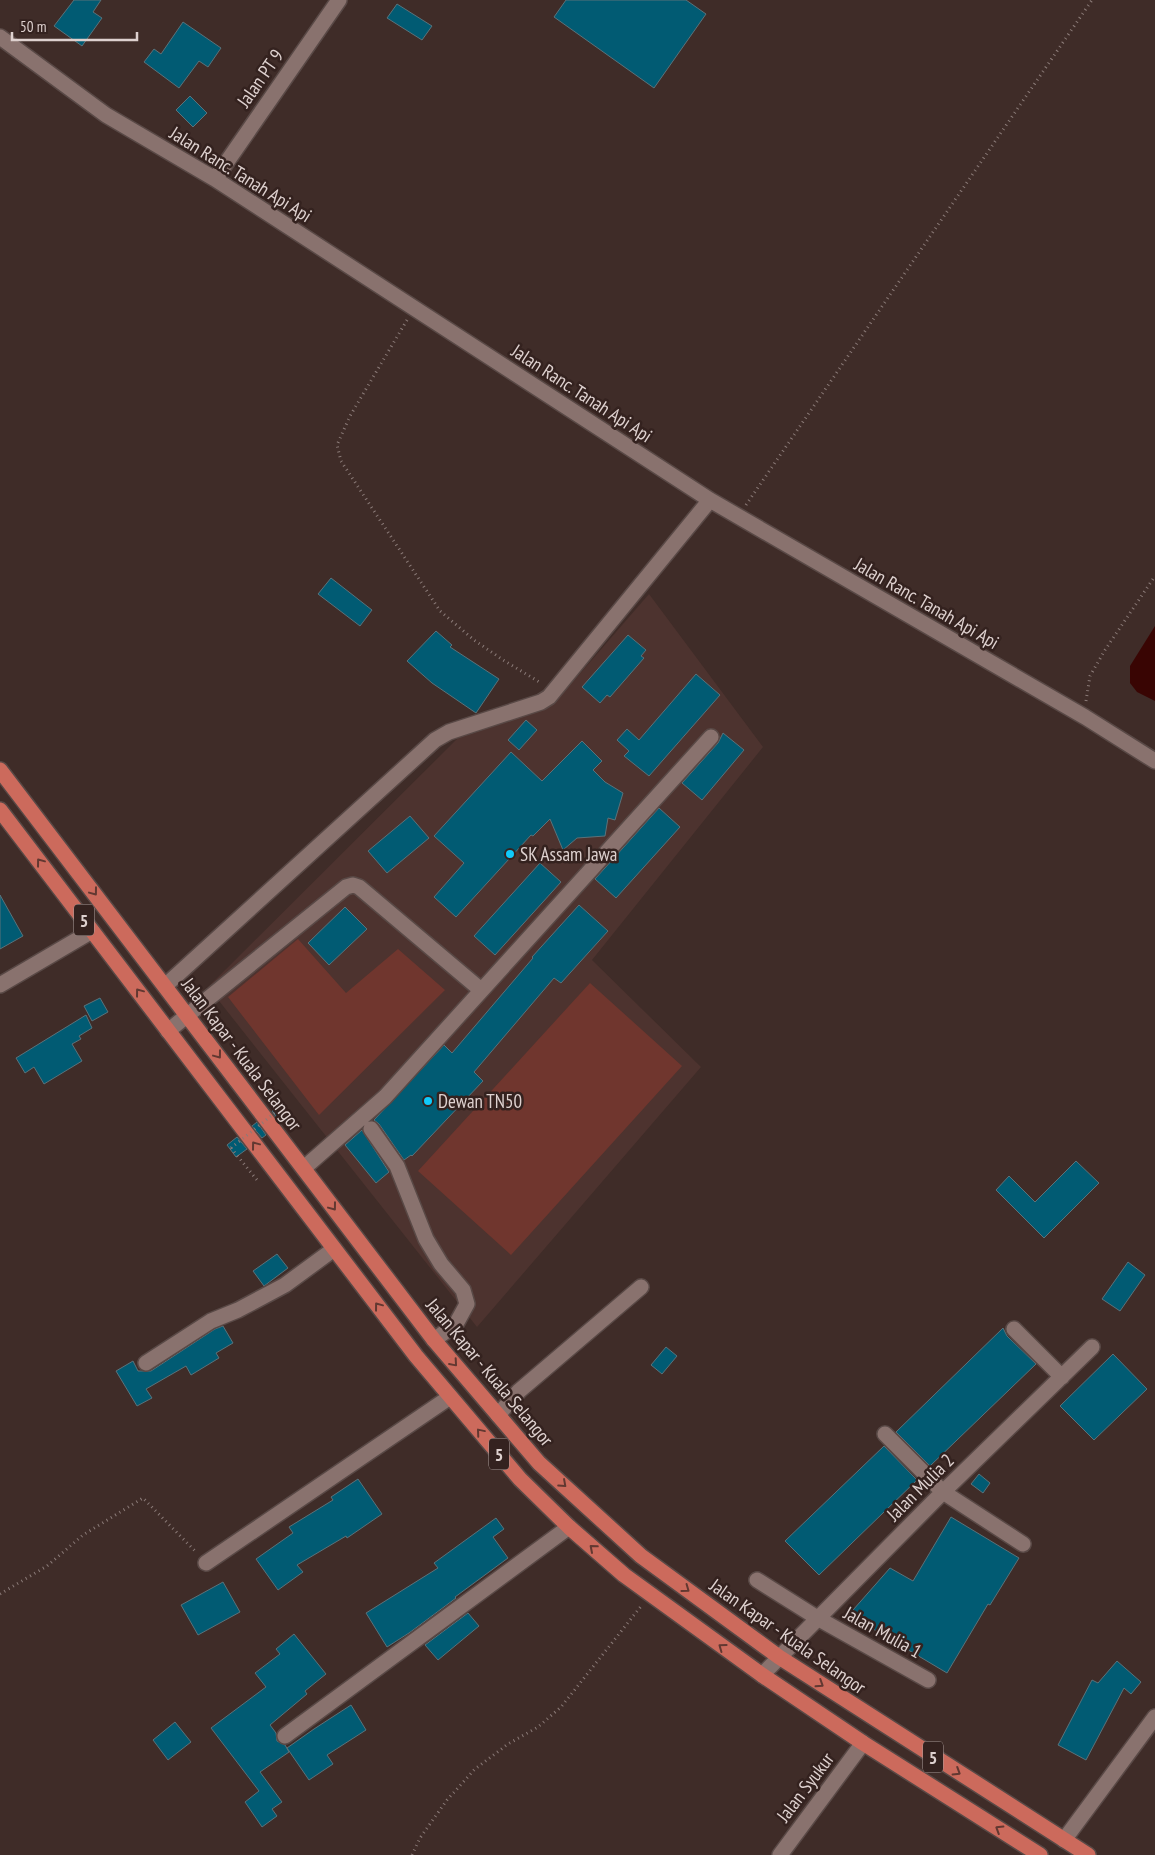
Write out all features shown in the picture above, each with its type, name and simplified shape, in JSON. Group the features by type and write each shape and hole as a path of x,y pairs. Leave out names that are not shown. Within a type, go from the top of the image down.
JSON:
{"highway":[{"name":"Jalan Kapar - Kuala Selangor","path":"0,770 434,1340 539,1463 641,1556 779,1658 1088,1855"},
{"name":"5","path":"0,810 416,1356 520,1479 569,1527 624,1576 762,1676 863,1743 1040,1855"},
{"path":"285,1184 304,1168"}],"street":[{"name":"Jalan PT 9","path":"215,180 339,0"},
{"name":"Jalan Ranc. Tanah Api Api","path":"0,38 106,115 215,180 710,500 1085,717 1155,761"},
{"path":"165,986 435,740 449,732 541,702 549,697 710,500"},
{"path":"304,1168 385,1097 710,738"},
{"path":"168,1031 346,887 353,885 359,887 481,990"},
{"path":"0,985 92,931"},
{"path":"371,1129 397,1166 426,1239 441,1264 463,1290 467,1304 456,1324 434,1340"},
{"path":"146,1363 211,1321 271,1294 334,1249"},
{"path":"498,1415 520,1392 641,1287"},
{"path":"1014,1330 1062,1377"},
{"name":"Jalan Mulia 2","path":"762,1676 943,1492 1092,1347"},
{"path":"206,1563 450,1397"},
{"path":"885,1434 943,1492 1023,1544"},
{"path":"285,1736 569,1527"},
{"name":"Jalan Mulia 1","path":"757,1580 819,1619 928,1680"},
{"path":"1064,1840 1155,1717"},
{"name":"Jalan Syukur","path":"780,1855 863,1743"}],"path":[{"path":"738,517 1092,0"},
{"path":"414,308 350,416 337,445 341,461 440,611 474,640 503,660 555,690"},
{"path":"1085,717 1090,676 1104,650 1155,576"},
{"path":"257,1180 231,1148 276,1112"},
{"path":"0,1594 46,1566 82,1535 143,1498 206,1563"},
{"path":"412,1855 420,1838 447,1800 476,1769 508,1744 538,1727 561,1708 650,1594"}],"shaded area":[{"name":"SK Assam Jawa","path":"649,594 763,747 592,960 701,1067 477,1327 208,987 463,733 557,700"},
{"path":"1155,626 1155,701 1137,692 1130,683 1130,666"},
{"path":"298,939 346,993 398,949 445,990 319,1115 228,997"},
{"path":"590,983 682,1066 511,1255 418,1171"}],"building":[{"path":"74,0 101,0 93,12 102,18 82,46 54,26"},
{"path":"566,0 686,0 706,14 654,88 554,17"},
{"path":"397,4 432,26 422,40 387,18"},
{"path":"183,22 221,48 208,67 199,61 179,88 144,62 154,49 161,54"},
{"path":"190,96 207,113 193,127 176,110"},
{"path":"331,578 372,610 360,626 318,594"},
{"path":"436,631 452,645 450,647 499,679 476,713 432,683 407,661"},
{"path":"628,635 646,650 641,656 644,658 610,697 607,695 600,703 582,687"},
{"path":"696,674 720,695 649,776 624,756 629,751 617,740 627,729 639,740"},
{"path":"526,720 537,730 519,750 508,740"},
{"path":"723,733 744,750 702,800 682,783 718,743"},
{"path":"582,741 602,761 593,770 605,782 623,793 615,820 608,818 605,836 577,838 563,850 550,819 533,836 531,835 456,917 434,897 464,863 434,836 511,752 542,781"},
{"path":"659,808 680,827 616,898 595,879"},
{"path":"410,816 429,838 387,873 368,851"},
{"path":"540,863 561,882 495,955 474,936"},
{"path":"0,895 23,936 0,949"},
{"path":"579,905 608,931 561,983 554,978 474,1072 483,1081 412,1156 404,1160 379,1124 374,1120 444,1045 452,1053 532,957"},
{"path":"345,907 367,929 329,965 308,943"},
{"path":"100,998 108,1012 92,1021 84,1006"},
{"path":"86,1015 92,1028 79,1036 81,1039 72,1044 82,1061 44,1084 34,1067 25,1073 16,1058"},
{"path":"280,1105 290,1117 281,1124 272,1111"},
{"path":"257,1122 266,1135 262,1138 252,1126"},
{"path":"362,1130 389,1172 376,1183 345,1145"},
{"path":"237,1137 247,1149 236,1157 227,1145"},
{"path":"1076,1161 1099,1183 1044,1238 996,1190 1009,1176 1035,1202"},
{"path":"277,1254 288,1268 264,1286 253,1271"},
{"path":"1128,1262 1145,1275 1120,1311 1102,1299"},
{"path":"223,1326 233,1343 216,1353 219,1358 191,1375 186,1366 146,1389 152,1398 137,1406 116,1371 133,1361 138,1371 151,1371 215,1329"},
{"path":"1003,1328 1007,1336 1036,1364 930,1466 896,1432"},
{"path":"666,1347 677,1356 662,1374 651,1365"},
{"path":"1113,1354 1147,1389 1094,1440 1060,1406"},
{"path":"884,1446 917,1480 819,1575 785,1541"},
{"path":"979,1474 990,1483 983,1493 971,1484"},
{"path":"358,1479 382,1514 347,1538 346,1536 297,1565 303,1572 278,1590 256,1559 293,1533 289,1527 333,1500 331,1497"},
{"path":"951,1517 1019,1558 990,1605 988,1604 947,1673 858,1620 853,1610 890,1568 913,1581"},
{"path":"496,1518 504,1529 493,1537 508,1558 409,1633 387,1647 366,1613 438,1568 434,1563"},
{"path":"223,1582 240,1612 198,1635 181,1605"},
{"path":"468,1613 479,1626 438,1660 425,1645"},
{"path":"294,1634 326,1674 305,1691 307,1694 270,1725 276,1733 277,1741 285,1745 289,1752 260,1772 282,1802 272,1809 277,1816 262,1827 245,1802 259,1791 211,1728 266,1687 255,1673 280,1654 276,1649"},
{"path":"1117,1661 1141,1682 1131,1694 1124,1688 1086,1760 1058,1745 1092,1680 1098,1683"},
{"path":"351,1705 366,1730 327,1755 333,1764 309,1780 287,1748"},
{"path":"175,1722 191,1742 168,1760 153,1740"}],"place":[{"name":"SK Assam Jawa","path":"510,854"},
{"name":"Dewan TN50","path":"428,1101"}]}
